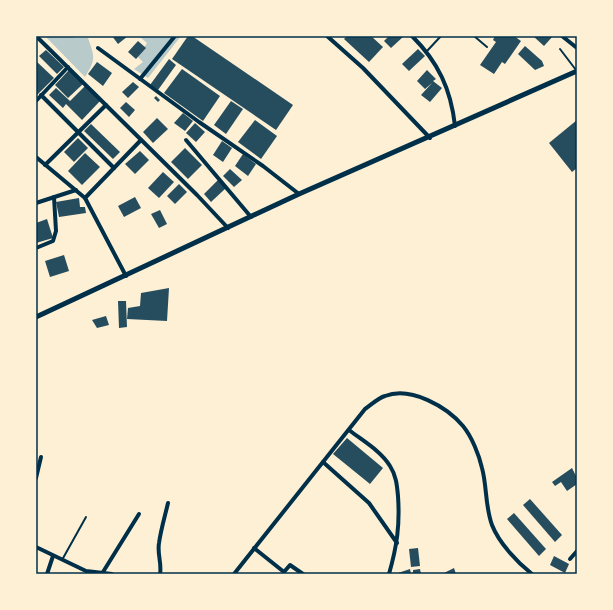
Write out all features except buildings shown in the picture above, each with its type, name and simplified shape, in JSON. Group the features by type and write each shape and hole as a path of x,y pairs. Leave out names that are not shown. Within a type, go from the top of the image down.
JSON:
{"street":[{"path":"36,36 142,140 228,228"},
{"path":"140,79 175,36"},
{"path":"327,36 378,83 430,138"},
{"path":"412,36 426,51 438,70 453,102 455,126"},
{"path":"562,36 577,48"},
{"path":"98,48 263,166 299,194"},
{"path":"36,101 68,67"},
{"path":"36,316 126,276 299,194 430,138 577,71"},
{"path":"42,95 114,168"},
{"path":"45,165 106,105"},
{"path":"85,198 142,140"},
{"path":"186,140 251,217"},
{"path":"36,157 85,198 126,276"},
{"path":"36,203 76,190"},
{"path":"36,248 53,241 56,231 54,198"},
{"path":"234,574 365,409 385,396 398,393 413,395 440,406 463,426 473,444 482,468 486,499 492,525 509,551 532,574"},
{"path":"349,430 382,456 394,473 396,480 400,523 389,574"},
{"path":"36,478 41,457"},
{"path":"323,462 369,502 397,542"},
{"path":"160,574 162,564 159,554 159,544 168,503"},
{"path":"103,572 139,514"},
{"path":"36,547 86,571 112,574"},
{"path":"254,548 284,572 290,565 303,574"},
{"path":"570,559 577,551"},
{"path":"46,574 53,556"}],"lane":[{"path":"426,51 441,36"},
{"path":"474,36 487,47"},
{"path":"560,49 577,71"},
{"path":"62,560 86,517"}],"shaded area":[{"path":"45,36 72,36 74,38 88,38 93,54 93,62 85,77"},
{"path":"139,36 181,36 148,78 134,69 143,62 138,57 147,43"}]}
